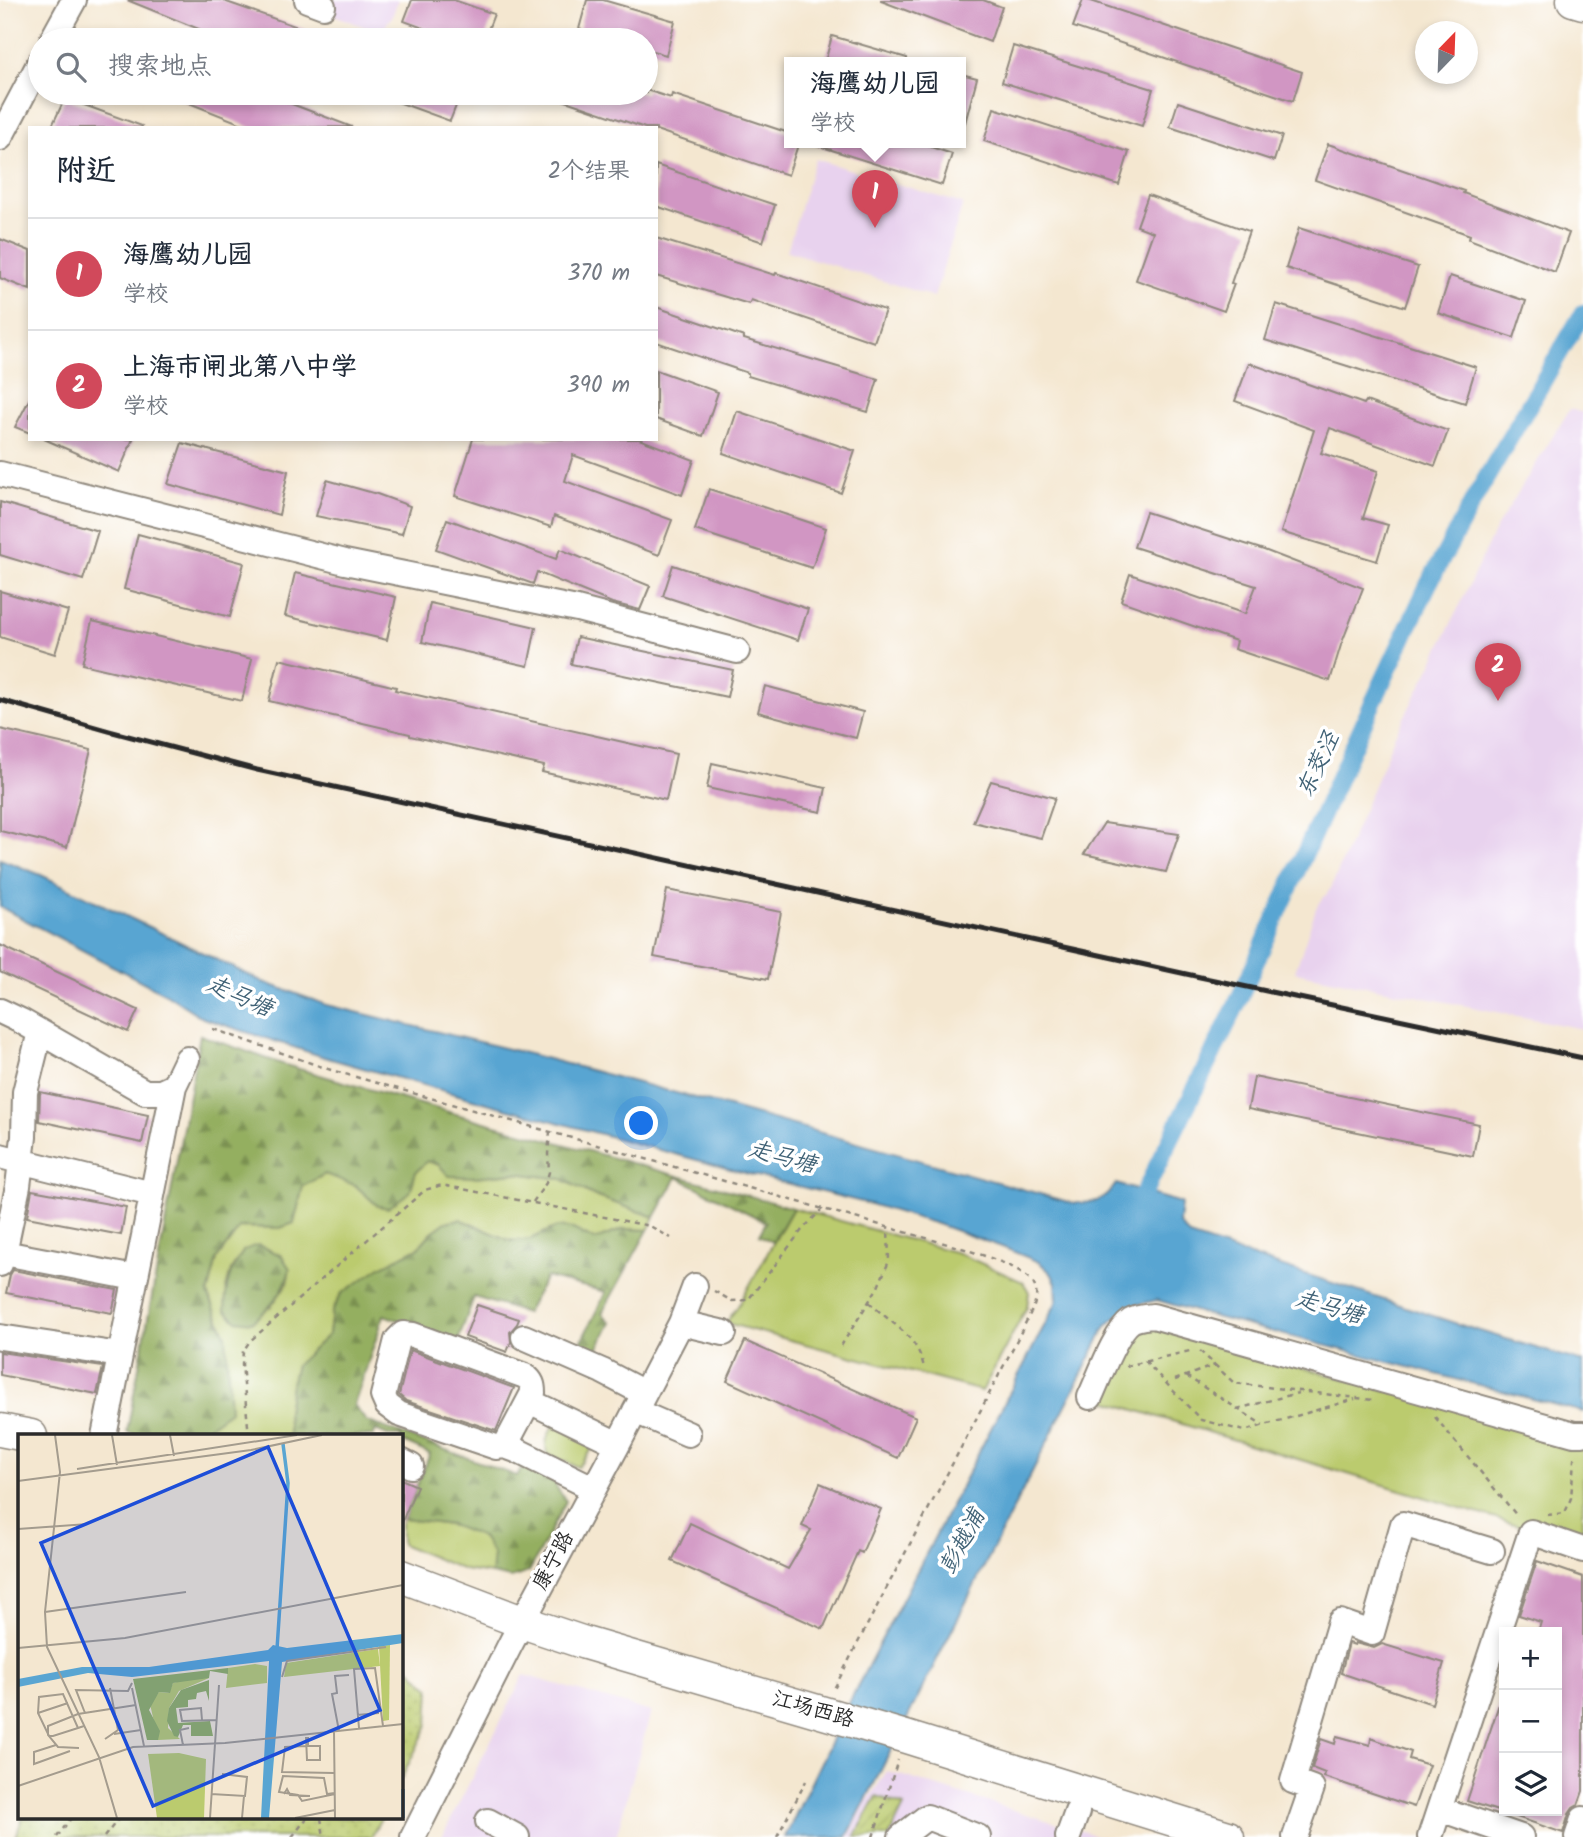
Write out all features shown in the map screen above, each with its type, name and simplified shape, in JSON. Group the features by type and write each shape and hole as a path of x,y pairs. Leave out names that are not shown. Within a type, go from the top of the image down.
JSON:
{"main road":[{"path":"1573,0 1583,2"},
{"path":"0,1430 21,1434"},
{"path":"0,1451 18,1455"},
{"name":"江场西路","path":"402,1576 517,1632"},
{"name":"江场西路","path":"402,1598 517,1632 586,1643 808,1716 898,1749 1079,1826 1156,1837"},
{"name":"江场西路","path":"898,1749 1228,1837"}],"street":[{"path":"59,28 74,0"},
{"path":"0,138 28,85"},
{"path":"0,474 345,562 577,609 737,651"},
{"path":"0,1012 21,1021 145,1092 161,1092 174,1086"},
{"path":"40,1032 25,1092 24,1137 11,1159 19,1186 2,1259 135,1278"},
{"path":"103,1434 174,1086 187,1059"},
{"path":"11,1159 152,1194"},
{"name":"康宁路","path":"413,1837 517,1632 681,1323 695,1286"},
{"path":"1090,1397 1119,1334 1131,1321 1153,1316 1574,1434 1582,1441"},
{"path":"681,1323 724,1333"},
{"path":"505,1446 533,1393 531,1380 413,1335 403,1334 397,1340 383,1396 387,1405 400,1414 496,1447 505,1446 593,1488"},
{"path":"524,1336 602,1371 639,1402 688,1434"},
{"path":"0,1337 120,1355"},
{"path":"529,1401 618,1444"},
{"path":"1295,1837 1312,1787 1293,1781 1340,1622 1372,1633 1403,1524 1492,1551"},
{"path":"1430,1837 1531,1532 1583,1550"},
{"path":"1440,1809 1521,1837"},
{"path":"901,1837 927,1817 978,1837"},
{"path":"1577,1837 1583,1819"},
{"path":"488,1821 517,1837"}],"path":[{"path":"213,1029 331,1070 888,1227 1000,1262 1021,1272 1033,1282 1038,1294 1034,1306 995,1384 902,1555 808,1716"},
{"path":"533,1203 546,1183 549,1172 551,1132"},
{"path":"249,1434 242,1364 243,1351 250,1341 425,1190 442,1185 650,1226 671,1238"},
{"path":"695,1286 708,1287 732,1301 748,1300 802,1230 823,1208"},
{"path":"841,1346 878,1287 889,1261 888,1227"},
{"path":"869,1302 912,1338 921,1354 924,1368"},
{"path":"1102,1371 1198,1349 1234,1383 1385,1402"},
{"path":"1144,1361 1201,1420 1244,1431 1357,1398"},
{"path":"1175,1380 1215,1366"},
{"path":"1186,1376 1263,1426"},
{"path":"1237,1409 1301,1392"},
{"path":"1437,1396 1426,1406 1520,1520"},
{"path":"1543,1516 1565,1513 1571,1498 1574,1460 1582,1441"},
{"path":"873,1837 898,1749"},
{"path":"776,1837 806,1781"},
{"path":"57,1837 70,1820"},
{"path":"104,1837 117,1820"},
{"path":"292,1837 305,1820"}],"shaded area":[{"path":"295,0 398,0 385,28 368,28"},
{"path":"815,159 963,204 934,297 787,251"},
{"path":"1570,409 1583,413 1583,1029 1295,972 1316,908 1331,888 1395,735 1431,666 1495,530"},
{"path":"524,1675 651,1712 616,1837 442,1837"},
{"path":"887,1771 1101,1837 849,1837 866,1803"}],"green space":[{"path":"200,1035 282,1064 793,1208 773,1242 759,1235 766,1222 677,1177 655,1217 595,1196 562,1179 515,1173 449,1176 438,1164 427,1161 416,1172 410,1192 388,1208 378,1206 355,1185 325,1174 303,1186 294,1223 280,1228 240,1227 217,1259 208,1294 226,1336 230,1411 201,1434 127,1432"},
{"path":"427,1161 473,1177 515,1173 562,1179 595,1196 655,1217 648,1230 624,1229 595,1240 564,1227 517,1241 501,1238 472,1223 432,1232 418,1248 341,1294 332,1312 329,1334 296,1366 287,1412 289,1434 202,1434 226,1336 208,1294 217,1259 240,1227 280,1228 294,1223 303,1186 325,1174 355,1185 378,1206 410,1192 416,1172","holes":["244,1250 281,1255 290,1269 287,1284 270,1308 226,1288 231,1270"]},
{"path":"793,1208 958,1253 1023,1282 1029,1292 1027,1307 982,1391 726,1323"},
{"path":"460,1219 511,1241 531,1239 557,1227 573,1229 595,1240 624,1229 648,1230 602,1313 611,1323 593,1357 577,1350 606,1292 546,1277 526,1313 474,1297 458,1341 384,1315 354,1405 366,1421 402,1434 385,1434 376,1430 374,1434 289,1434 287,1412 296,1365 329,1334 332,1312 341,1294 382,1266 418,1248 432,1232 446,1222"},
{"path":"258,1245 281,1255 290,1269 288,1277 276,1299 259,1317 252,1322 236,1320 225,1310 229,1278 244,1250"},
{"path":"1148,1326 1583,1443 1583,1545 1099,1399 1127,1335"},
{"path":"557,1423 590,1440 592,1449 578,1467 547,1454 548,1437"},
{"path":"402,1434 517,1476 524,1465 552,1478 566,1501 529,1572 511,1578 491,1574 493,1555 482,1537 451,1525 403,1519 430,1454 402,1441"},
{"path":"402,1518 455,1527 481,1537 489,1546 493,1557 491,1574 464,1570 402,1544"},
{"path":"402,1661 430,1688 428,1725 402,1777"},
{"path":"877,1796 904,1806 889,1837 855,1837"},
{"path":"21,1820 380,1820 371,1837 16,1837"}],"water":[{"path":"0,859 41,875 263,982 327,1005 533,1055 725,1106 1072,1203 1098,1201 1116,1184 1181,1203 1179,1223 1189,1236 1583,1362 1583,1412 1157,1300 1127,1307 1106,1326 847,1837 785,1837 856,1689 1055,1305 1056,1283 1051,1273 1039,1262 937,1224 494,1105 324,1057 203,1018 166,994 0,907"}],"building":[{"path":"127,0 221,0 301,28 196,28"},
{"path":"412,0 454,0 494,14 489,28 423,28 404,21"},
{"path":"587,0 603,0 675,21 666,55 658,53 658,28 579,28"},
{"path":"881,0 983,0 1002,7 990,42"},
{"path":"1083,0 1302,72 1293,101 1073,27"},
{"path":"832,36 904,57 826,57"},
{"path":"1013,46 1153,89 1142,126 1002,82"},
{"path":"966,75 977,78 966,119"},
{"path":"658,94 671,98 672,94 784,131 784,148 797,148 788,175 658,131 658,126 639,126 577,105 658,105"},
{"path":"1178,102 1282,136 1274,161 1170,127"},
{"path":"62,105 84,105 142,126 52,126"},
{"path":"194,105 294,105 349,126 247,126"},
{"path":"406,105 456,105 450,121"},
{"path":"994,108 1129,152 1119,185 984,141"},
{"path":"1328,144 1464,191 1463,193 1569,233 1555,272 1469,239 1470,235 1315,180"},
{"path":"825,148 934,148 952,154 942,185"},
{"path":"658,166 775,205 763,242 658,207"},
{"path":"1148,195 1249,231 1224,311 1136,280 1153,232 1137,226"},
{"path":"1299,228 1418,267 1405,307 1286,268"},
{"path":"0,239 28,250 28,289 0,278"},
{"path":"658,239 775,275 776,273 885,310 874,342 751,300 749,304 658,277"},
{"path":"1450,276 1526,301 1514,338 1438,313"},
{"path":"1276,304 1476,367 1465,403 1265,340"},
{"path":"658,308 744,339 878,379 868,412 748,376 748,373 658,343"},
{"path":"1249,363 1448,431 1435,466 1330,428 1321,453 1378,471 1363,518 1388,525 1377,561 1281,532 1314,430 1235,401"},
{"path":"658,371 718,392 703,436 658,420"},
{"path":"28,402 28,432 15,427"},
{"path":"737,411 855,451 841,493 723,453"},
{"path":"49,441 132,441 119,472"},
{"path":"472,441 644,441 694,460 682,495 573,455 565,481 672,520 659,555 554,516 551,527 455,496"},
{"path":"182,443 288,471 279,515 168,484"},
{"path":"327,480 410,506 402,534 316,516"},
{"path":"709,489 826,528 812,568 695,530"},
{"path":"0,502 98,531 83,580 0,555"},
{"path":"1146,512 1264,550 1363,588 1330,681 1234,649 1236,641 1121,601 1130,574 1245,614 1256,586 1134,547"},
{"path":"447,519 556,559 560,549 650,586 640,610 612,603 537,572 533,584 436,549"},
{"path":"138,534 244,563 230,617 124,589"},
{"path":"673,565 808,609 798,640 663,596"},
{"path":"295,573 396,597 387,640 285,616"},
{"path":"0,591 68,611 55,654 0,637"},
{"path":"430,603 536,627 528,666 422,642"},
{"path":"92,621 252,659 242,701 82,664"},
{"path":"577,637 733,670 727,697 571,664"},
{"path":"279,659 396,687 395,690 676,754 666,800 542,772 544,766 269,701"},
{"path":"765,686 863,712 856,738 758,712"},
{"path":"0,729 91,750 67,847 0,831"},
{"path":"712,763 826,788 821,812 707,788"},
{"path":"991,781 1055,798 1041,838 973,822"},
{"path":"1104,823 1179,834 1166,872 1084,854"},
{"path":"667,890 781,912 768,979 654,957"},
{"path":"0,945 138,1010 128,1032 0,972"},
{"path":"1254,1077 1479,1124 1473,1156 1248,1109"},
{"path":"40,1092 148,1115 142,1143 39,1121"},
{"path":"32,1190 126,1207 121,1235 27,1217"},
{"path":"13,1270 117,1290 112,1313 6,1293"},
{"path":"477,1305 519,1319 510,1332 511,1342 507,1352 465,1337"},
{"path":"745,1341 916,1417 898,1458 727,1381"},
{"path":"410,1350 514,1388 496,1431 406,1401 399,1395"},
{"path":"0,1352 103,1367 97,1394 0,1375"},
{"path":"402,1479 417,1486 402,1522"},
{"path":"820,1483 881,1509 862,1553 858,1551 823,1629 672,1561 690,1523 788,1569 811,1530 802,1526"},
{"path":"1537,1561 1583,1577 1583,1791 1578,1805 1569,1814 1563,1833 1514,1816 1562,1816 1562,1627 1540,1627 1541,1622 1519,1615"},
{"path":"1349,1643 1374,1648 1382,1644 1444,1663 1432,1704 1341,1673"},
{"path":"1499,1704 1499,1811 1467,1801"},
{"path":"1337,1736 1370,1745 1371,1738 1411,1752 1409,1759 1429,1765 1414,1807 1324,1777 1325,1773 1312,1768 1321,1739 1335,1744"}],"waterway":[{"name":"东茭泾","path":"1135,1211 1234,1010 1428,585 1478,492 1583,313"}],"railway":[{"path":"0,700 257,770 1200,977 1583,1058"}],"place":[{"name":"海鹰幼儿园","path":"875,228"},
{"name":"上海市闸北第八中学","path":"1498,701"}],"water label":[{"name":"走马塘","path":"239,997"},
{"name":"走马塘","path":"782,1158"},
{"name":"走马塘","path":"1329,1308"},
{"name":"彭越浦","path":"963,1542"}]}
